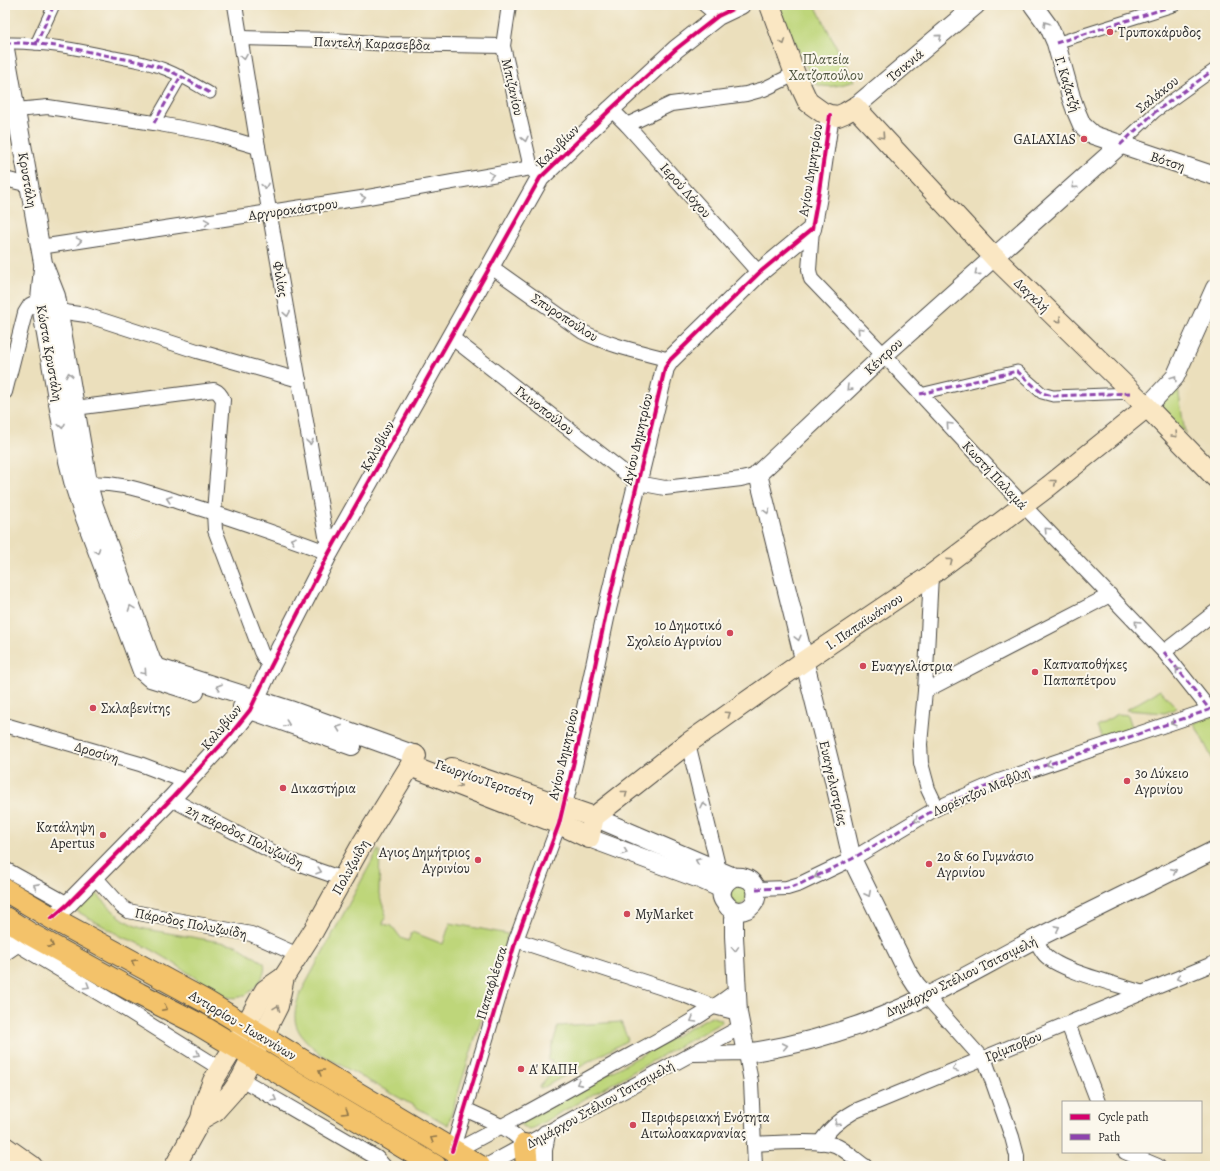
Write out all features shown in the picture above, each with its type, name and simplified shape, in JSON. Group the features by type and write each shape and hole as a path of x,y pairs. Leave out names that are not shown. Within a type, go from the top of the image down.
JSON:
{"main road":[{"path":"770,5 795,74 808,102 822,112 830,115"},
{"name":"Τσικνιά","path":"830,115 838,116 855,107"},
{"name":"Δαγκλή","path":"855,107 994,257 1134,393 1215,477"},
{"name":"Ι. Παπαϊωάννου","path":"594,817 688,743 804,661 931,575 1024,506 1147,407"},
{"name":"ΓεωργίουΤερτσέτη","path":"412,761 560,815 594,817"},
{"name":"Πολυζωίδη","path":"255,1032 261,996 265,990 284,977 314,930 362,844 412,761"},
{"name":"ΓεωργίουΤερτσέτη","path":"560,815 589,838"},
{"path":"589,838 594,817"},
{"name":"Αντιρρίου - Ιωαννίνων","path":"5,890 60,911 255,1032 478,1166"},
{"name":"Αντιρρίου - Ιωαννίνων","path":"5,918 14,941 139,994 198,1024 435,1166"},
{"path":"201,1118 215,1111 232,1092 241,1079 244,1052 255,1032"},
{"path":"175,1166 201,1118 211,1086 221,1068 244,1052"},
{"path":"5,1147 32,1166"}],"street":[{"path":"36,44 54,5"},
{"name":"Φιλίας","path":"235,5 269,212 330,553"},
{"name":"Μπιζανίου","path":"508,5 503,46 536,173"},
{"name":"Καλυβίων","path":"60,911 187,782 230,736 253,705 270,668 330,553 490,266 536,173 611,109 676,49 711,10 741,5"},
{"name":"Τσικνιά","path":"855,107 976,5"},
{"name":"Γ. Καζατζή","path":"1032,5 1049,27 1056,42 1071,97 1082,125 1093,136 1120,145"},
{"path":"1056,42 1176,5"},
{"name":"Παντελή Καρασεβδα","path":"240,38 333,40 388,44 503,46"},
{"path":"5,43 36,44 130,60 166,70 181,76 210,93"},
{"name":"Κρυστάλη","path":"5,49 42,255"},
{"name":"Σαλάκου","path":"1120,145 1155,112 1215,69"},
{"path":"627,125 671,104 746,94 764,89 795,74"},
{"path":"154,123 181,76"},
{"path":"16,110 48,107 154,123 214,134 258,147"},
{"name":"Ιερού Λόχου","path":"611,109 759,273"},
{"name":"Αγίου Δημητρίου","path":"560,815 580,736 607,609 665,368 670,360 759,273 812,229 818,203 830,115"},
{"name":"Κέντρου","path":"638,483 664,488 750,478 758,474 884,355 1120,145"},
{"name":"Βότση","path":"1120,145 1215,176"},
{"name":"Αργυροκάστρου","path":"42,255 269,212 536,173"},
{"path":"5,179 29,185"},
{"name":"Κωστή Παλαμά","path":"812,229 808,270 811,279 884,355 1024,506 1164,652 1212,709"},
{"name":"Κώστα Κρυστάλη","path":"42,255 40,300 81,484 94,506 152,662 160,668 253,705"},
{"name":"Κώστα Κρυστάλη","path":"42,255 56,296 75,408 81,484"},
{"name":"Σπυροπούλου","path":"490,266 583,332 614,345 670,360"},
{"path":"1147,407 1175,377 1209,316 1215,288"},
{"path":"5,392 25,313 30,306 40,300"},
{"path":"58,311 86,315 196,351 299,380"},
{"name":"Γκινοπούλου","path":"451,337 638,483"},
{"path":"920,394 1014,371 1017,371 1042,393 1054,396 1134,393"},
{"path":"75,408 214,390 218,392 223,400 214,512 215,530 261,652 270,668"},
{"name":"Ευαγγελιστρίας","path":"758,474 852,859 907,971 916,985 988,1066 1012,1137 1017,1156 1017,1166"},
{"path":"81,484 105,483 127,486 214,512 330,553"},
{"path":"931,575 925,690 920,744 921,763 928,789 937,808"},
{"path":"925,690 1110,595"},
{"path":"1164,652 1215,612"},
{"name":"ΓεωργίουΤερτσέτη","path":"253,705 412,761"},
{"name":"Λορέντζου Μαβίλη","path":"756,890 787,888 800,884 852,859 937,808 999,781 1212,709"},
{"name":"Δροσίνη","path":"5,725 140,764 187,782"},
{"path":"688,743 725,879 723,900 730,909 736,911 742,911 752,905 756,895 756,890 750,880 740,876 725,879"},
{"name":"2η πάροδος Πολυζωίδη","path":"171,799 288,860 343,879"},
{"name":"Παπαφλέσσα","path":"452,1151 516,940 560,815"},
{"name":"ΓεωργίουΤερτσέτη","path":"594,817 725,879"},
{"name":"ΓεωργίουΤερτσέτη","path":"589,838 702,880 725,879"},
{"name":"Δημάρχου Στέλιου Τσιτσιμελή","path":"692,1054 746,1053 794,1044 889,1013 926,996 1035,939 1215,850"},
{"path":"5,869 60,911"},
{"name":"Πάροδος Πολυζωίδη","path":"94,876 122,907 128,911 251,934 298,955"},
{"path":"736,911 734,919 734,936 739,1020 750,1078 755,1166"},
{"path":"1035,939 1046,955 1070,970 1143,993"},
{"path":"516,940 684,995 714,1007 739,1020"},
{"path":"14,941 221,1068"},
{"name":"Γρίμποβου","path":"820,1143 834,1125 855,1111 1215,963"},
{"path":"452,1151 501,1127 714,1007 737,990"},
{"name":"Δημάρχου Στέλιου Τσιτσιμελή","path":"486,1166 526,1156 546,1134 692,1054 739,1020"},
{"path":"1068,1024 1098,1101"},
{"path":"241,1079 377,1158 384,1166"},
{"path":"465,1109 501,1127 517,1137 526,1156"},
{"path":"543,1166 543,1150 546,1134"},
{"path":"754,1144 820,1143 838,1147 865,1166"},
{"path":"1127,1153 1158,1166"}],"green space":[{"name":"Πλατεία Χατζοπούλου","path":"777,5 815,5 854,81 829,86 814,83"},
{"path":"1178,388 1185,433 1161,407 1161,404"},
{"path":"1160,690 1177,708 1165,713 1126,710"},
{"path":"1118,714 1128,715 1132,727 1101,738 1096,726"},
{"path":"1215,715 1215,764 1194,723"},
{"path":"378,850 380,851 379,894 386,915 383,924 392,926 401,938 408,941 412,932 443,944 450,923 508,934 448,1125 319,1053 301,1034 295,1022 296,1006 299,996"},
{"path":"732,881 753,892 739,907 725,892"},
{"path":"94,891 116,914 137,927 236,945 264,963 265,968 261,979 249,992 237,998 225,997 217,993 147,947 124,938 73,909"},
{"path":"711,1016 721,1020 722,1022 533,1128 529,1129 519,1124"},
{"path":"621,1022 628,1040 541,1089 539,1088 552,1072 552,1061 548,1060 558,1026"}],"marked path":[{"path":"36,44 54,5"},
{"path":"1056,43 1176,5"},
{"path":"5,43 60,47 87,51 147,64 173,72 210,93"},
{"path":"1120,145 1155,112 1215,69"},
{"path":"154,123 181,76"},
{"path":"920,394 1017,371 1042,393 1053,396 1133,393"},
{"path":"1164,652 1210,710"},
{"path":"756,889 787,888 800,884 852,859 937,808 999,781 1215,708"}],"cycle path":[{"path":"52,918 68,904 171,799 230,735 250,710 329,553 540,178 611,109 676,49 718,16 741,5"},
{"path":"452,1151 516,940 559,824 580,736 607,609 665,368 670,360 759,273 812,229 830,115"}],"place":[{"name":"Τρυποκάρυδος","path":"1110,32"},
{"name":"GALAXIAS","path":"1084,139"},
{"name":"1ο Δημοτικό Σχολείο Αγρινίου","path":"730,633"},
{"name":"Ευαγγελίστρια","path":"863,666"},
{"name":"Καπναποθήκες Παπαπέτρου","path":"1035,672"},
{"name":"Σκλαβενίτης","path":"93,708"},
{"name":"3ο Λύκειο Αγρινίου","path":"1127,781"},
{"name":"Δικαστήρια","path":"283,788"},
{"name":"Κατάληψη Apertus","path":"103,835"},
{"name":"Αγιος Δημήτριος Αγρινίου","path":"478,860"},
{"name":"2ο & 6ο Γυμνάσιο Αγρινίου","path":"929,864"},
{"name":"MyMarket","path":"627,914"},
{"name":"Α' ΚΑΠΗ","path":"521,1069"},
{"name":"Περιφερειακή Ενότητα Αιτωλοακαρνανίας","path":"633,1125"}]}
